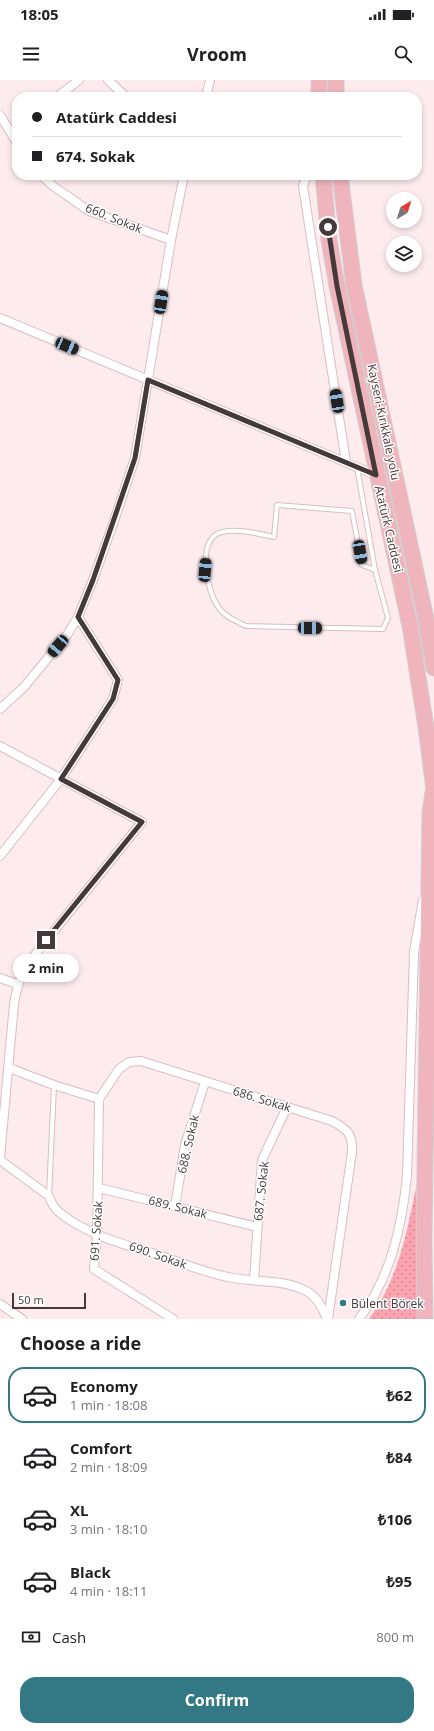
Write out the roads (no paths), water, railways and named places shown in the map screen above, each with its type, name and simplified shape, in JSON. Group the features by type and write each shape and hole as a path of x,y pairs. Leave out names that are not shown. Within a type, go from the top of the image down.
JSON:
{"highway":[{"path":"319,80 319,92"},
{"path":"336,80 336,92"},
{"name":"Atatürk Caddesi","path":"323,180 329,240 337,286 376,475 410,626 434,789"},
{"name":"Kayseri-Kırıkkale yolu","path":"341,180 354,285 424,611 434,668"},
{"path":"426,1318 424,1240 430,812 434,786"}],"street":[{"path":"63,92 79,80"},
{"path":"108,80 121,92"},
{"path":"207,92 210,80"},
{"path":"0,115 12,129"},
{"name":"660. Sokak","path":"46,180 89,211 171,240"},
{"path":"0,709 24,687 67,635 78,617 93,580 135,458 171,240 183,180"},
{"path":"305,180 303,186 346,462"},
{"path":"0,318 376,475"},
{"path":"1,851 61,779 113,699 118,680 78,617"},
{"path":"0,746 142,822 37,952 24,969 17,984 0,1159"},
{"path":"359,1319 383,1277 398,1234 404,1203 407,1176 414,952 422,903 429,880"},
{"path":"0,978 17,984"},
{"name":"686. Sokak","path":"99,1099 119,1069 129,1062 141,1061 332,1121 344,1127 350,1135 353,1144 341,1239 327,1319"},
{"path":"9,1068 54,1085 99,1099"},
{"name":"688. Sokak","path":"175,1207 185,1145 205,1082"},
{"name":"691. Sokak","path":"99,1099 98,1235 94,1269 173,1319"},
{"name":"687. Sokak","path":"254,1280 262,1160 287,1107"},
{"name":"690. Sokak","path":"0,1159 49,1196 52,1204 59,1213 74,1223 98,1235 218,1276 286,1284 310,1293 324,1309 327,1319"},
{"name":"689. Sokak","path":"99,1188 257,1227"},
{"path":"0,1304 22,1319"}],"lane":[{"path":"357,467 375,570 388,618 383,629 246,626 230,618 217,606 210,592 205,570 209,542 220,532 235,531 274,537 277,505 352,511 362,565 375,570"},
{"path":"49,1196 54,1085"}],"place":[{"name":"Bülent Börek","path":"343,1303"}]}
